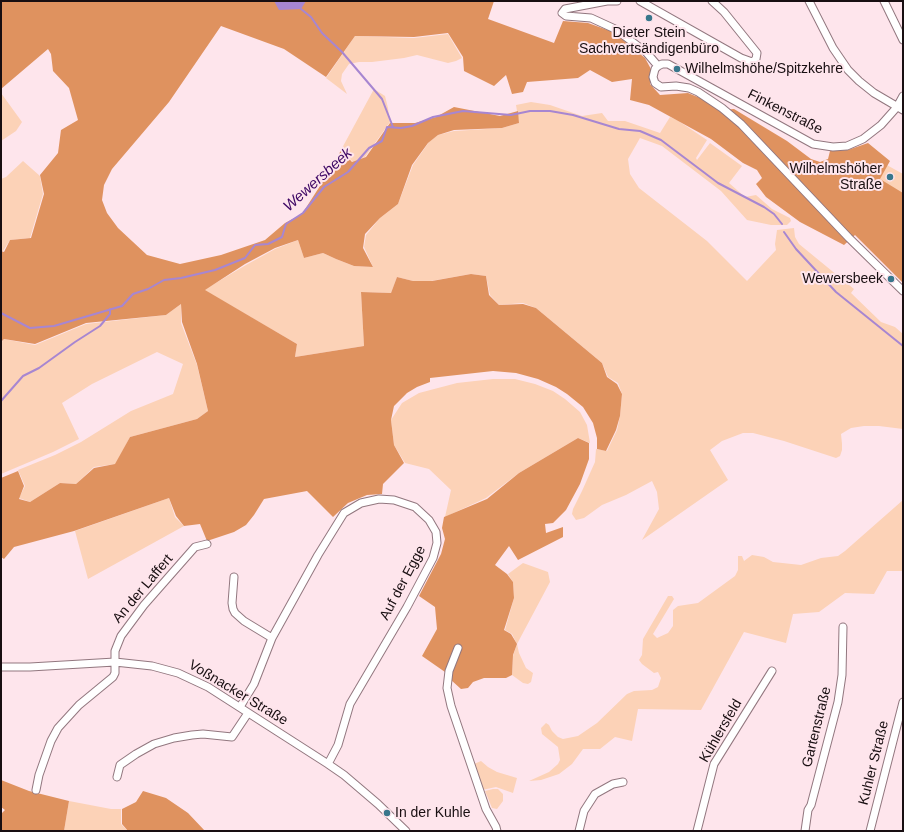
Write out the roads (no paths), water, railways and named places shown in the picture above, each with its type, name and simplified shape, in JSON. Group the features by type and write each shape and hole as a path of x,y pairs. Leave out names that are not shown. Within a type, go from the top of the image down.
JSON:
{"street":[{"path":"618,1 607,1 565,9 562,13 566,16 591,18 615,29 646,52 658,66 655,69 653,76 655,83 665,88 676,86 689,88 698,92 722,108 741,124 849,238 903,291"},
{"path":"640,1 741,58 752,62 756,59 757,53 724,12 712,1"},
{"path":"809,1 834,48 848,70 874,93 900,109"},
{"path":"884,1 903,40"},
{"name":"Finkenstraße","path":"658,66 668,64 813,144 833,147 847,146 863,139 900,109 903,96"},
{"name":"Auf der Egge","path":"240,707 254,684 272,638 318,555 344,513 361,503 379,499 394,500 415,507 429,520 436,532 437,543 433,558 407,607 350,704 338,745 328,764"},
{"name":"An der Laffert","path":"36,790 39,775 51,741 58,728 79,705 113,677 115,673 115,651 121,636 144,605 195,547 207,544"},
{"path":"234,577 232,603 235,614 272,638"},
{"name":"Gartenstraße","path":"805,831 808,810 811,805 838,702 842,676 843,628"},
{"path":"458,648 450,671 447,688 451,706 486,809 497,831"},
{"name":"Voßnacker Straße","path":"1,667 30,667 114,662 152,666 178,673 197,681 240,707 344,775 406,831"},
{"name":"Kühlersfeld","path":"697,831 714,764 772,671"},
{"name":"Kuhler Straße","path":"870,831 903,702"},
{"path":"117,777 120,765 154,744 174,738 198,734 232,737 248,713"},
{"path":"579,831 584,811 595,794 613,784 623,782"}],"waterway":[{"path":"301,9 311,17 322,33 342,52 382,99 393,127"},
{"name":"Wewersbeek","path":"1,313 30,328 54,326 122,306 133,294 148,289 164,280 181,278 215,270 245,258 255,245 268,244 282,237 286,224 303,213 324,187 348,172 369,148 382,141 387,127 401,128 412,126 433,117 463,111 511,115 530,111 550,111 573,115 619,129 640,131 661,140 718,183 764,207 774,214 782,224"},
{"name":"Wewersbeek","path":"784,232 796,249 836,292 903,346"},
{"path":"1,401 23,376 39,368 100,326 110,314 110,309"}],"place":[{"name":"Dieter Stein Sachvertsändigenbüro","path":"649,18"},
{"name":"Wilhelmshöhe/Spitzkehre","path":"677,69"},
{"name":"Wilhelmshöher Straße","path":"890,177"},
{"name":"Wewersbeek","path":"891,279"},
{"name":"In der Kuhle","path":"387,813"}]}
